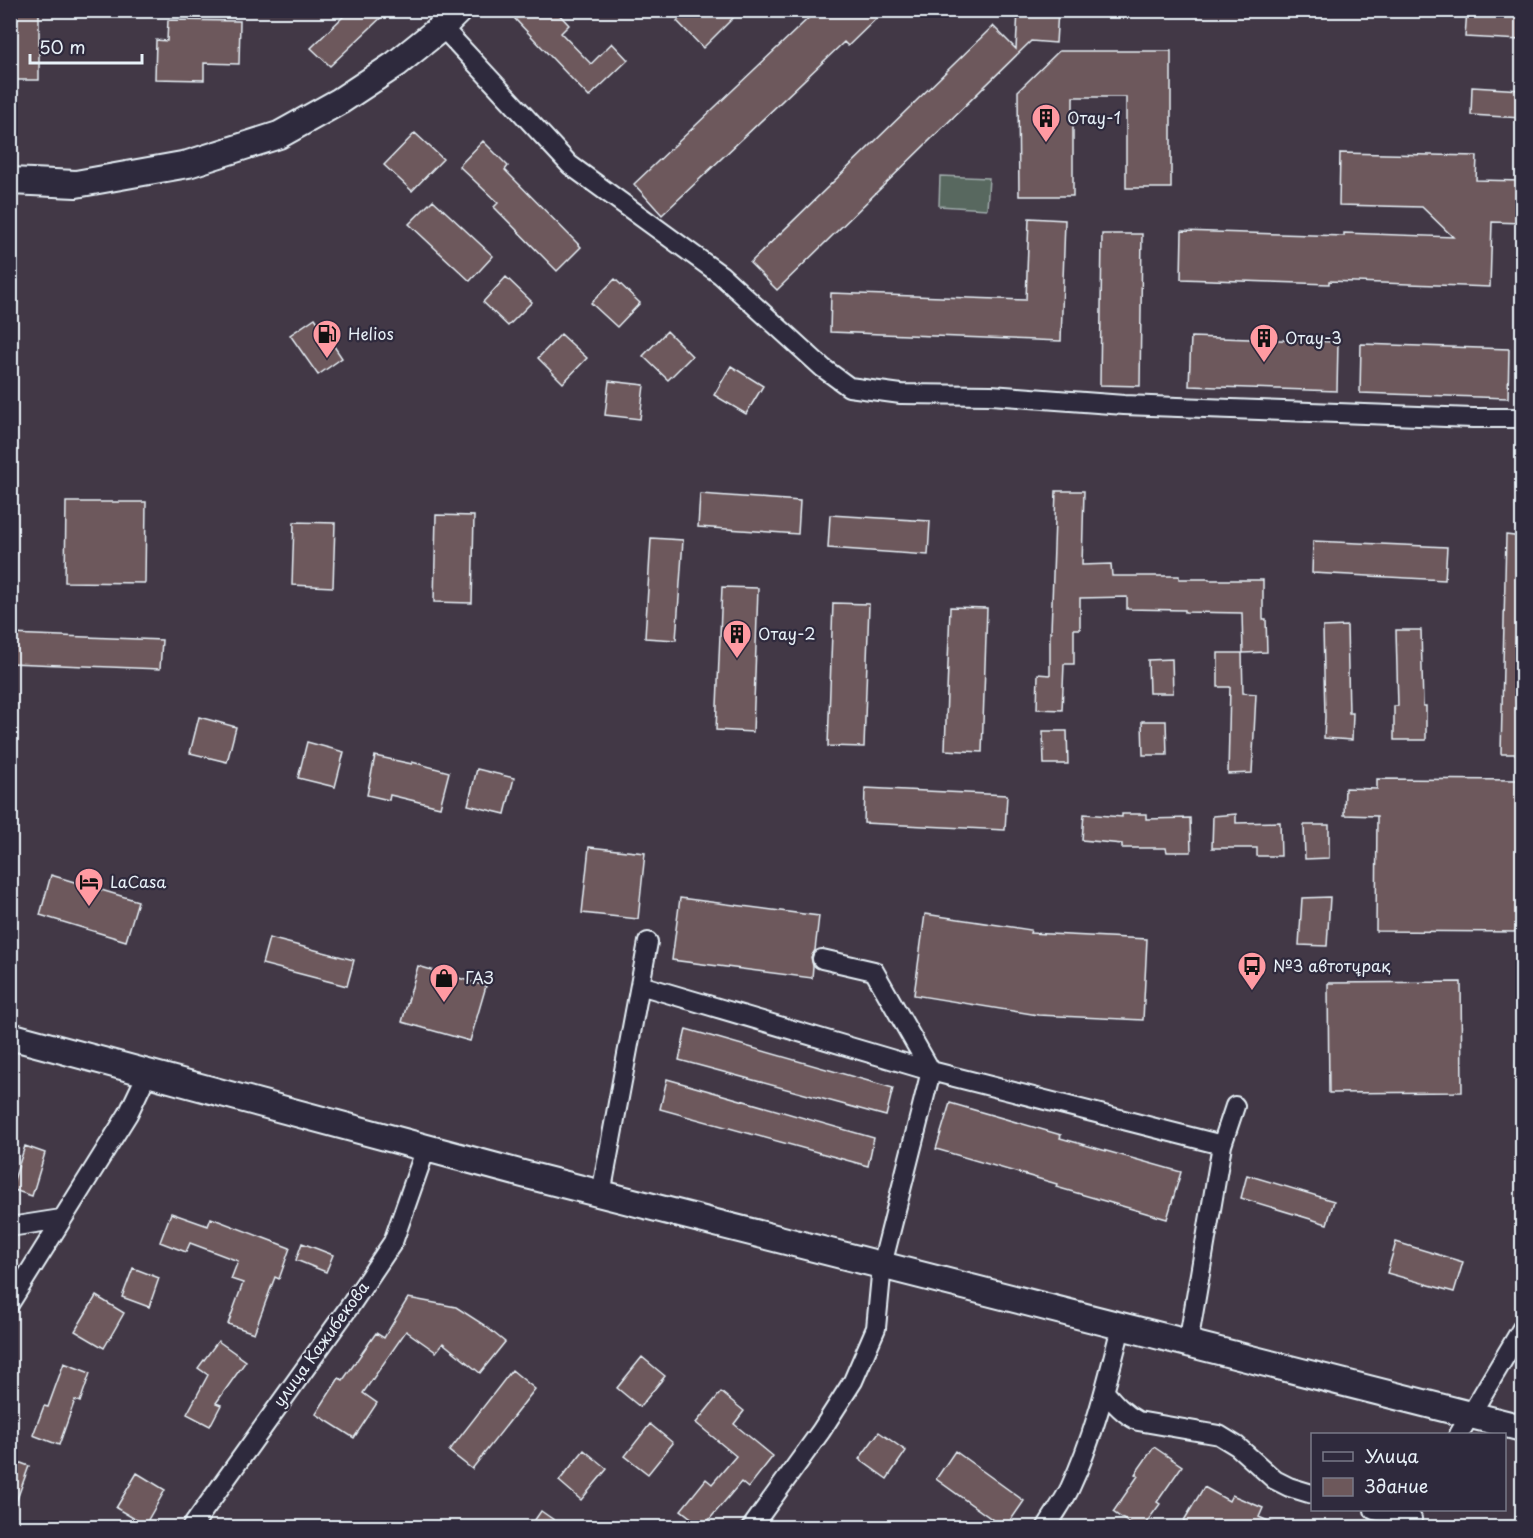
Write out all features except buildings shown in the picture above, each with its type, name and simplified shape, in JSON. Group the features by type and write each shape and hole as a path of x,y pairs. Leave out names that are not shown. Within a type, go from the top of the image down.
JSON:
{"main road":[{"path":"10,181 76,184 188,164 279,135 340,101 396,63 450,19"},
{"path":"10,1036 601,1194 1188,1344 1464,1424 1522,1428"}],"street":[{"path":"450,19 570,165 721,275 823,368 849,387 901,394 991,395 1124,405 1522,418"},
{"path":"601,1194 648,942"},
{"path":"751,1527 821,1431 853,1381 876,1328 882,1265 931,1071 874,971 822,959"},
{"path":"640,985 931,1071 1222,1145"},
{"path":"10,1303 128,1113 148,1072"},
{"path":"1188,1344 1222,1145 1235,1106"},
{"name":"улица Кажибекова","path":"191,1527 352,1303 393,1242 426,1148"},
{"path":"10,1227 61,1219"},
{"path":"1046,1527 1069,1489 1089,1444 1121,1327"},
{"path":"1464,1424 1522,1328"},
{"path":"1105,1392 1127,1415 1138,1421 1220,1435 1237,1446 1275,1480 1311,1494"},
{"path":"1382,1511 1412,1519"}],"green space":[{"path":"940,176 989,178 987,209 939,206"}],"place":[{"name":"Отау-1","path":"1046,144"},
{"name":"Helios","path":"327,360"},
{"name":"Отау-3","path":"1264,364"},
{"name":"Отау-2","path":"737,660"},
{"name":"LaCasa","path":"89,908"},
{"name":"№3 автотұрақ","path":"1252,992"},
{"name":"ГАЗ","path":"444,1004"}]}
